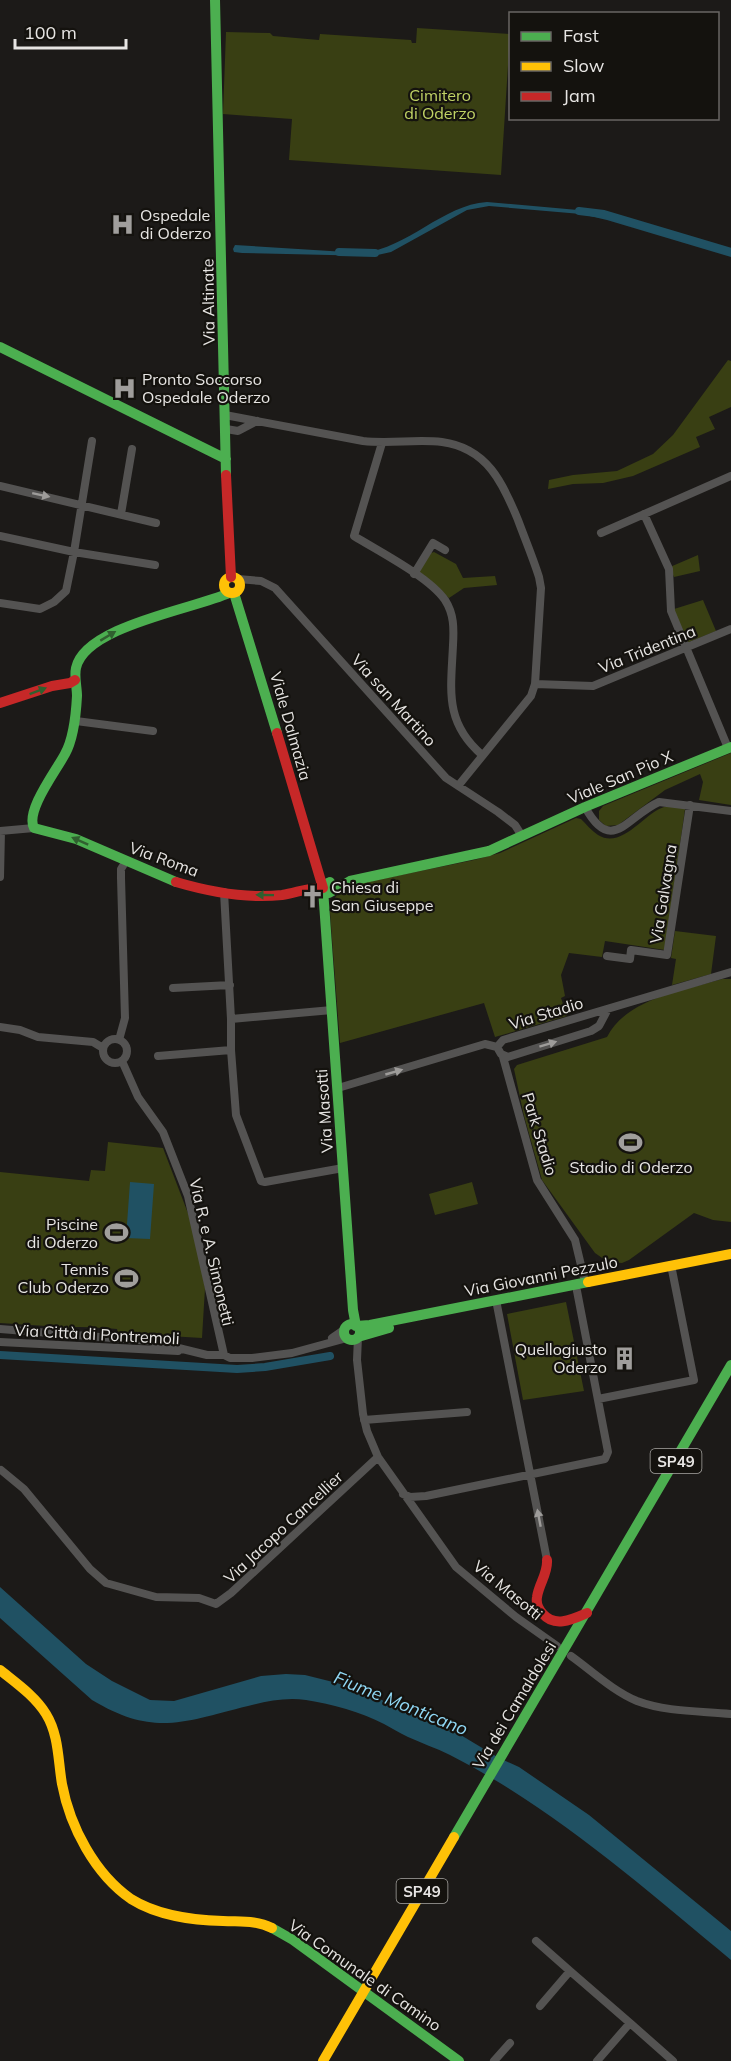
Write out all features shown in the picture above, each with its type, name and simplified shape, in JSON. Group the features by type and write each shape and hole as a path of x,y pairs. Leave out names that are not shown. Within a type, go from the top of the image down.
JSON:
{"street":[{"name":"Via Altinate","path":"215,0 226,459"},
{"path":"0,347 226,459"},
{"path":"225,415 382,443 435,441 454,445 476,454 501,481 539,577 541,588 535,684 528,701 458,786"},
{"path":"226,429 238,431 258,420"},
{"path":"0,603 40,609 54,602 66,591 92,441"},
{"path":"382,443 354,536 438,592 450,609 454,628 451,706 458,726 466,739 482,755"},
{"path":"121,514 132,449"},
{"name":"Viale Dalmazia","path":"226,459 227,526 235,585 317,867 328,887"},
{"path":"601,533 731,476"},
{"path":"0,486 156,523"},
{"path":"644,514 669,569 671,611 730,747"},
{"path":"0,536 155,566"},
{"path":"414,574 433,543 445,550"},
{"name":"Via san Martino","path":"235,585 252,580 261,581 275,588 446,778 515,825 522,836"},
{"path":"17,828 32,812 67,751 75,721 76,701 71,682 81,657 114,632 143,620 214,600 235,585"},
{"name":"Via Tridentina","path":"535,684 593,686 731,629"},
{"path":"0,703 54,685 71,682"},
{"path":"75,721 153,731"},
{"name":"Viale San Pio X","path":"522,836 585,807 730,747"},
{"path":"585,807 600,829 608,832 622,828 659,802 731,811"},
{"name":"Via Galvagna","path":"607,956 630,959 631,951 667,955 690,805"},
{"path":"32,812 31,822 34,828"},
{"name":"Via Roma","path":"0,831 34,828 65,834 168,879 196,888 241,895 274,896 328,887 489,851 522,836"},
{"path":"0,831 0,877"},
{"path":"119,1040 125,1018 121,878 122,868 126,861"},
{"name":"Via Masotti","path":"328,887 325,909 353,1310 350,1333 357,1360 364,1420 378,1457 456,1567 467,1578 557,1646"},
{"path":"224,892 236,1115 261,1181 342,1168"},
{"name":"Via Stadio","path":"338,1088 485,1044 497,1047 503,1040 731,972"},
{"path":"173,988 230,985"},
{"path":"503,1057 588,1032 599,1026 608,1008"},
{"path":"231,1019 332,1010"},
{"path":"584,1015 592,1024 588,1032"},
{"path":"0,1028 20,1030 38,1037 93,1042 103,1048"},
{"path":"119,1040 125,1045 127,1052 122,1061 115,1064 103,1055 103,1048 108,1041 119,1040"},
{"name":"Park Stadio","path":"497,1047 503,1057 537,1180 575,1240 585,1282"},
{"path":"158,1056 231,1050"},
{"name":"Via R. e A. Simonetti","path":"122,1061 138,1097 163,1132 188,1196 224,1355"},
{"name":"Via Giovanni Pezzulo","path":"497,1303 577,1291 731,1254"},
{"name":"Via Giovanni Pezzulo","path":"350,1333 381,1330 585,1282 731,1260"},
{"path":"598,1399 694,1380 672,1269"},
{"path":"403,1494 410,1497 426,1496 605,1459 608,1452 577,1291"},
{"path":"497,1303 549,1567 537,1596 538,1607 543,1616 551,1622 568,1621 587,1613"},
{"name":"Via Città di Pontremoli","path":"0,1329 70,1331 147,1340 193,1352 212,1356 224,1355 230,1358 292,1353 350,1333"},
{"path":"69,1346 70,1331"},
{"path":"142,1349 146,1347 147,1340"},
{"name":"Via Città di Pontremoli","path":"0,1342 193,1352"},
{"name":"Via dei Camaldolesi","path":"323,2061 731,1365"},
{"path":"364,1420 467,1412"},
{"name":"Via Jacopo Cancellier","path":"2,1470 24,1489 90,1569 106,1583 156,1597 199,1598 216,1604 240,1585 378,1457"},
{"path":"416,1513 419,1502 426,1496"},
{"path":"571,1656 637,1700 662,1707 731,1714"},
{"name":"Via Comunale di Camino","path":"0,1670 34,1700 50,1722 71,1818 93,1858 121,1891 136,1902 179,1917 246,1921 260,1923 275,1930 459,2061"},
{"path":"536,1941 674,2061"},
{"path":"540,2006 570,1971"},
{"path":"597,2061 630,2022"},
{"path":"494,2061 510,2043"}],"green space":[{"name":"Cimitero di Oderzo","path":"417,28 509,34 501,175 289,160 292,119 223,114 226,32 270,33 273,36 319,40 320,34 411,40 412,43 416,43"},
{"path":"728,360 731,361 731,407 709,417 715,429 696,437 700,447 633,476 603,483 573,484 548,489 549,480 573,475 617,471 653,454 673,435"},
{"path":"434,552 456,564 463,578 495,576 497,585 464,588 449,598 418,573"},
{"path":"698,555 700,571 674,577 670,567"},
{"path":"703,600 716,631 686,642 674,609"},
{"path":"731,753 731,805 699,800 703,782 700,774 665,790 618,825 606,826 599,820 599,811 603,806"},
{"path":"664,807 683,807 685,809 665,950 605,941 602,957 569,953 561,975 565,996 561,998 567,1016 495,1037 484,1003 340,1043 330,912 334,898 343,890 352,885 500,853 576,818 581,819 598,835 616,838"},
{"path":"675,931 716,936 711,974 672,985 676,959 671,958"},
{"name":"Stadio di Oderzo","path":"722,979 731,979 731,1222 713,1220 694,1213 629,1260 622,1263 608,1262 595,1253 542,1180 514,1069 517,1065 607,1037 628,1013 657,998"},
{"path":"108,1142 163,1148 194,1229 205,1288 202,1338 118,1333 117,1329 108,1328 54,1329 46,1326 0,1323 0,1172 89,1181 91,1170 105,1171"},
{"path":"472,1182 478,1204 435,1215 429,1194"},
{"path":"566,1302 584,1391 523,1400 507,1314"}],"water":[{"path":"487,202 578,210 618,219 731,253 731,257 581,214 489,206 467,210 391,252 373,256 242,253 234,252 233,249 235,245 362,253 395,243 455,211"},
{"path":"130,1182 154,1184 150,1239 126,1238"},
{"path":"0,1587 86,1664 112,1681 150,1700 174,1701 261,1676 305,1675 363,1692 454,1731 499,1758 519,1767 589,1815 731,1931 731,1960 561,1823 488,1776 450,1755 366,1716 326,1704 292,1699 277,1700 169,1723 133,1719 114,1712 92,1700 0,1618"}],"waterway":[{"path":"579,211 604,214 731,252"},
{"path":"339,252 375,253"},
{"path":"0,1355 237,1369 265,1367 330,1356"}],"traffic: fast":[{"path":"215,0 226,475"},
{"path":"0,347 226,459"},
{"path":"176,882 76,839 34,828 32,821 37,802 71,741 77,703 75,671 84,653 119,630 229,593"},
{"path":"234,593 277,733"},
{"path":"333,890 330,882 323,885 324,891 329,893 350,881 489,851 585,807 731,747"},
{"path":"323,889 356,1326 588,1282"},
{"path":"352,1324 360,1332 352,1340 344,1332 352,1324"},
{"path":"358,1337 389,1328"},
{"path":"454,1837 731,1365"},
{"path":"272,1928 293,1940 459,2061"}],"traffic: slow":[{"path":"229,577 235,577 240,585 238,591 229,593 224,588 224,582 229,577"},
{"path":"588,1282 731,1254"},
{"path":"0,1670 31,1696 46,1714 56,1739 62,1784 71,1817 95,1863 118,1889 141,1905 175,1916 199,1920 254,1923 272,1928"},
{"path":"323,2061 454,1837"}],"traffic: jam":[{"path":"226,475 231,577"},
{"path":"0,703 75,680"},
{"path":"176,882 215,892 255,896 282,895 323,888 277,733"},
{"path":"547,1560 537,1597 541,1612 553,1621 570,1620 587,1613"}],"place":[{"name":"Ospedale di Oderzo","path":"122,224"},
{"name":"Pronto Soccorso Ospedale Oderzo","path":"124,388"},
{"name":"Chiesa di San Giuseppe","path":"313,896"},
{"name":"Stadio di Oderzo","path":"631,1142"},
{"name":"Piscine di Oderzo","path":"116,1233"},
{"name":"Tennis Club Oderzo","path":"127,1278"},
{"name":"Quellogiusto Oderzo","path":"625,1358"}],"water label":[{"name":"Fiume Monticano","path":"401,1703"}]}
